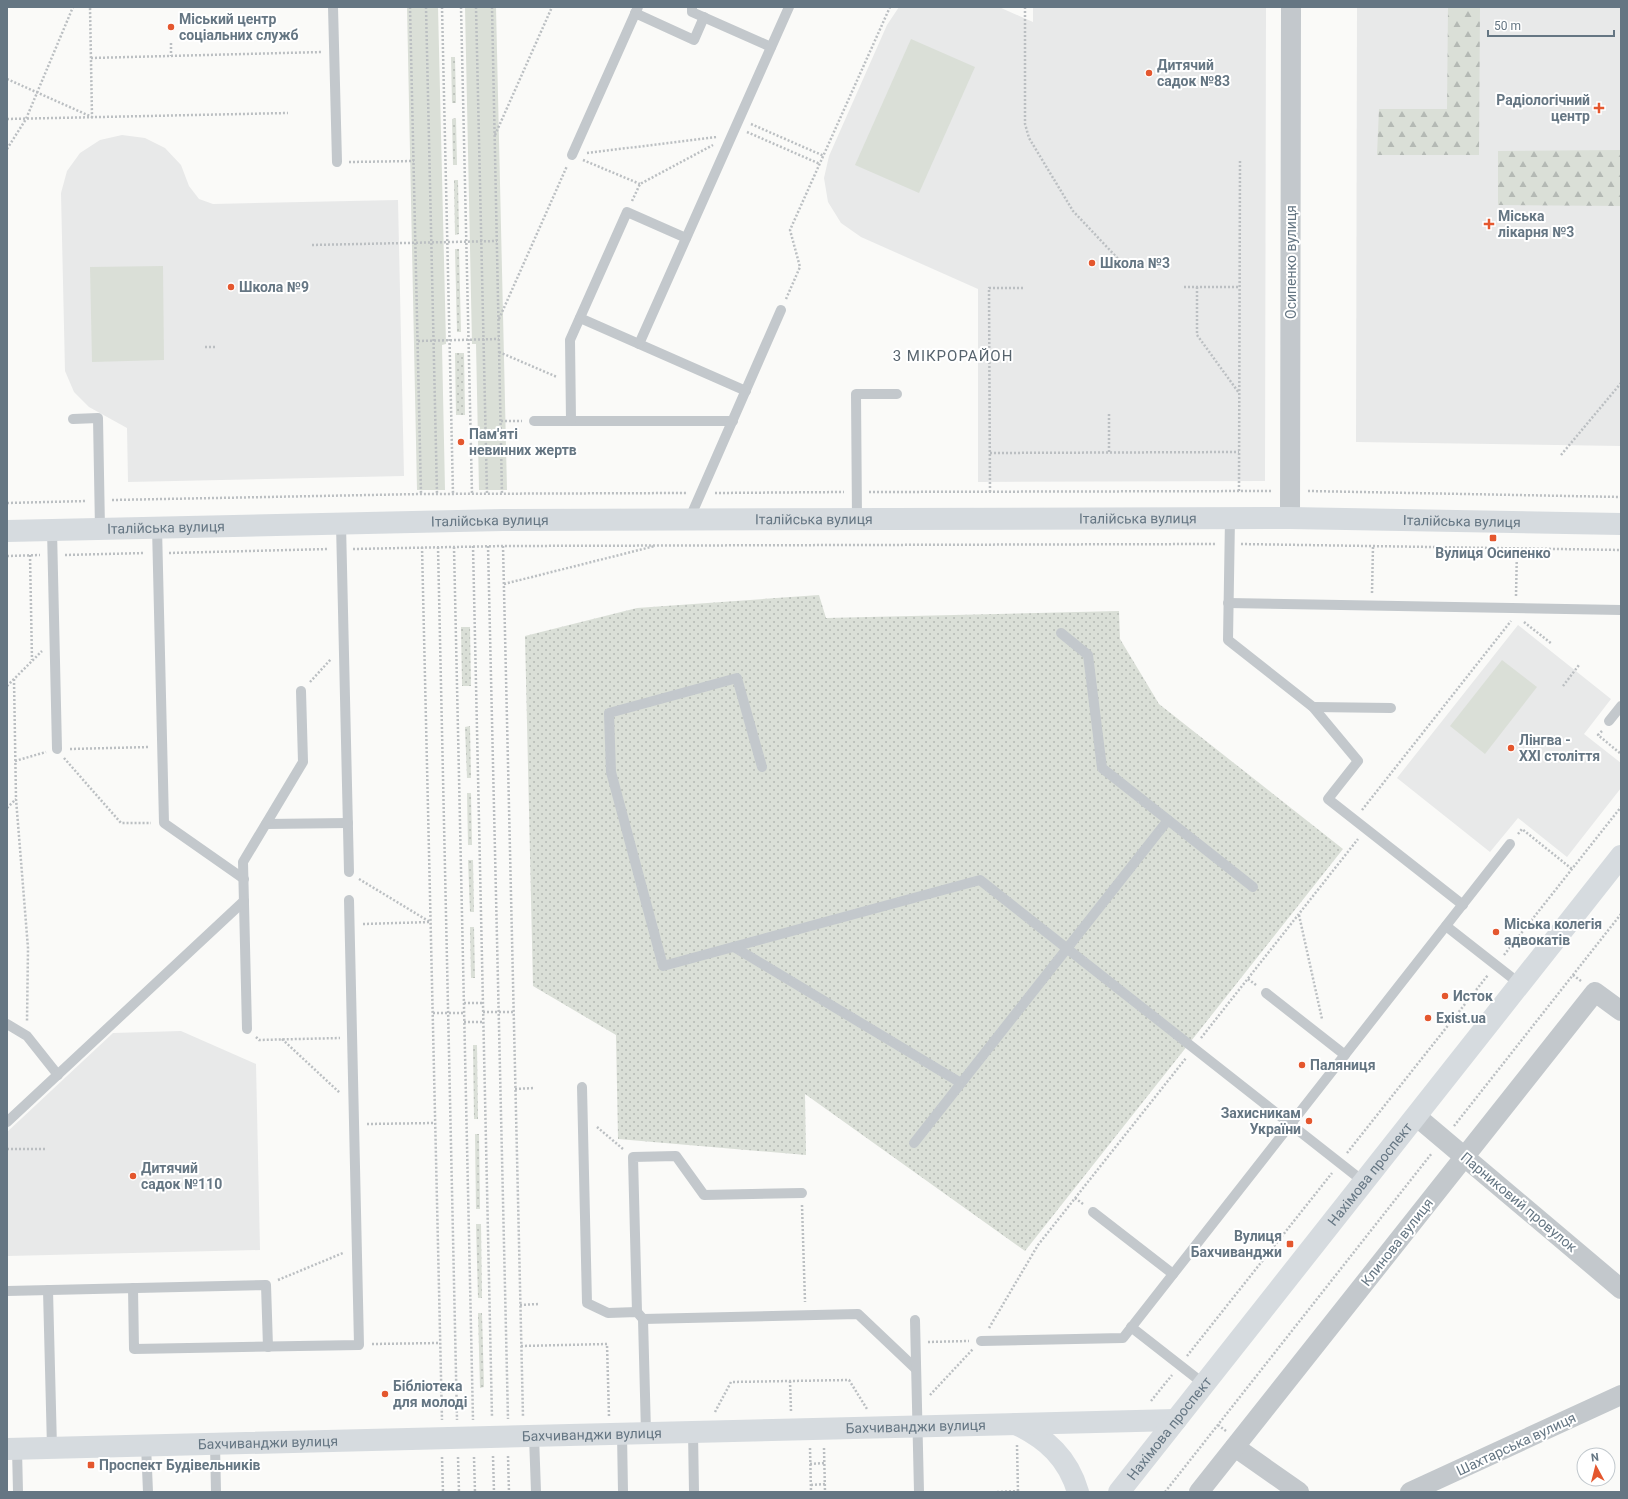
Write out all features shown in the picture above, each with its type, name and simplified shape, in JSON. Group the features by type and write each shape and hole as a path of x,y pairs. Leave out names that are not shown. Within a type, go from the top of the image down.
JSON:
{"street":[{"name":"Осипенко вулиця","path":"1290,518 1291,7"},
{"name":"Італійська вулиця","path":"7,531 503,520 1290,518 1621,524"},
{"name":"Нахімова проспект","path":"1119,1492 1621,856"},
{"name":"Клинова вулиця","path":"1199,1492 1595,992 1621,1011"},
{"name":"Парниковий провулок","path":"1416,1116 1621,1289"},
{"name":"Шахтарська вулиця","path":"1410,1492 1621,1395"},
{"name":"Бахчиванджи вулиця","path":"12,1449 215,1444 529,1427 622,1434 693,1432 917,1418 1016,1433 1176,1420"},
{"path":"1016,1433 1035,1433 1051,1446 1065,1462 1075,1480 1078,1492"},
{"path":"1234,1447 1299,1492"}],"lane":[{"path":"333,7 337,162"},
{"path":"692,7 692,12 771,47"},
{"path":"639,344 789,7"},
{"path":"572,155 637,10 694,40 704,17"},
{"path":"571,421 570,340 627,212 686,238"},
{"path":"689,520 781,310"},
{"path":"580,318 746,391"},
{"path":"857,519 856,394 897,394"},
{"path":"73,419 98,418 100,529"},
{"path":"534,421 733,420"},
{"path":"1230,518 1228,640 1313,707 1358,761 1328,799 1463,905"},
{"path":"341,524 349,872"},
{"path":"157,528 164,823 244,879"},
{"path":"52,530 57,749"},
{"path":"1228,604 1372,606 1516,612 1621,610"},
{"path":"1061,633 1088,655 1102,768 1253,886"},
{"path":"762,767 737,678 609,713 611,772 664,966 980,880 1364,1182"},
{"path":"247,1029 244,862 303,762 301,691"},
{"path":"1609,721 1621,706"},
{"path":"1313,707 1390,708"},
{"path":"914,1143 1168,820"},
{"path":"266,824 348,823"},
{"path":"981,1340 1122,1338 1510,844"},
{"path":"133,1288 134,1349 359,1344 350,900"},
{"path":"7,1122 244,901"},
{"path":"1446,926 1520,984"},
{"path":"734,947 961,1082"},
{"path":"1266,993 1345,1055"},
{"path":"7,1024 27,1036 58,1075"},
{"path":"582,1087 587,1303 608,1313 640,1316 858,1314 916,1369"},
{"path":"646,1433 633,1158 676,1156 704,1195 802,1193"},
{"path":"1093,1212 1173,1274"},
{"path":"7,1291 266,1285 268,1347"},
{"path":"48,1290 52,1448"},
{"path":"915,1320 919,1492"},
{"path":"1131,1327 1204,1384"},
{"path":"529,1427 536,1492"},
{"path":"693,1432 694,1492"},
{"path":"622,1434 623,1492"},
{"path":"215,1444 216,1492"},
{"path":"146,1445 148,1492"},
{"path":"12,1449 18,1492"}],"path":[{"path":"7,149 26,119 73,7"},
{"path":"90,7 92,117"},
{"path":"410,7 421,494"},
{"path":"426,7 437,494"},
{"path":"442,7 453,494"},
{"path":"461,7 472,494"},
{"path":"476,7 487,494"},
{"path":"492,7 502,494"},
{"path":"495,136 552,7"},
{"path":"781,310 800,267 790,230 890,7"},
{"path":"1025,7 1025,124 1029,138 1073,211 1122,263"},
{"path":"171,43 171,56"},
{"path":"91,58 334,52"},
{"path":"7,79 92,117"},
{"path":"7,119 288,113"},
{"path":"572,155 736,127 824,156"},
{"path":"572,155 640,184 736,127"},
{"path":"736,127 820,164"},
{"path":"498,320 572,155"},
{"path":"1240,160 1240,491"},
{"path":"337,162 414,161"},
{"path":"312,245 497,241"},
{"path":"1197,287 1197,335 1240,394"},
{"path":"1184,288 1240,287"},
{"path":"990,492 989,288 1024,288"},
{"path":"418,341 499,339"},
{"path":"205,347 217,347"},
{"path":"499,352 570,382"},
{"path":"1561,455 1621,383"},
{"path":"1109,414 1109,453"},
{"path":"501,421 534,421"},
{"path":"990,453 1240,452"},
{"path":"7,503 421,494 1275,491"},
{"path":"1306,491 1621,497"},
{"path":"7,556 454,546 659,545 1230,544 1621,550"},
{"path":"504,584 659,545"},
{"path":"454,546 473,1420"},
{"path":"473,546 492,1419"},
{"path":"488,546 508,1419"},
{"path":"503,546 521,1346 529,1427"},
{"path":"1372,606 1373,546"},
{"path":"422,547 442,1421"},
{"path":"438,547 457,1420"},
{"path":"1354,820 1516,612 1517,548"},
{"path":"30,555 32,660"},
{"path":"1522,620 1552,644"},
{"path":"7,686 54,638"},
{"path":"301,691 344,646"},
{"path":"1563,686 1579,665"},
{"path":"14,679 16,799 28,948 27,1036"},
{"path":"1598,735 1621,754"},
{"path":"16,761 57,749 162,747"},
{"path":"57,749 121,823 164,823"},
{"path":"7,808 16,799"},
{"path":"1149,1404 1621,807"},
{"path":"1522,829 1572,869"},
{"path":"358,883 358,878 430,922"},
{"path":"1299,914 1326,1040"},
{"path":"1165,1492 1621,914"},
{"path":"350,924 430,922"},
{"path":"464,1003 483,1003"},
{"path":"483,1012 514,1012"},
{"path":"433,1013 464,1013"},
{"path":"464,1022 484,1022"},
{"path":"259,1040 353,1037"},
{"path":"282,1039 354,1107"},
{"path":"515,1089 535,1088"},
{"path":"583,1115 633,1158"},
{"path":"355,1125 435,1123"},
{"path":"7,1150 46,1148"},
{"path":"802,1193 805,1315"},
{"path":"917,1418 981,1340 1038,1245"},
{"path":"266,1285 357,1247"},
{"path":"520,1305 540,1304"},
{"path":"915,1342 981,1340"},
{"path":"359,1344 440,1342"},
{"path":"521,1346 607,1344 609,1416"},
{"path":"714,1414 731,1382 849,1380 868,1410"},
{"path":"790,1381 791,1412"},
{"path":"997,1492 1018,1492 1016,1433"},
{"path":"824,1447 825,1492"},
{"path":"810,1448 811,1492"},
{"path":"493,1455 494,1492"},
{"path":"508,1455 509,1492"},
{"path":"458,1456 459,1492"},
{"path":"474,1456 475,1492"},
{"path":"442,1457 443,1492"},
{"path":"810,1464 824,1463"},
{"path":"811,1485 825,1484"}],"shaded area":[{"name":"Школа №3","path":"899,7 999,7 1033,22 1033,7 1266,7 1265,481 978,482 978,289 861,237 841,223 828,202 824,178 829,156 887,25"},
{"name":"Міська лікарня №3","path":"1357,7 1621,7 1621,446 1356,442"},
{"name":"Школа №9","path":"122,135 145,138 165,148 181,165 189,186 199,199 213,204 398,200 404,476 128,482 127,428 89,407 74,392 65,371 61,193 67,171 80,153 100,140"},
{"name":"Лінгва - XXI століття","path":"1518,625 1611,699 1584,734 1621,763 1621,788 1567,857 1518,818 1490,852 1397,778"},
{"name":"Дитячий садок №110","path":"181,1031 256,1064 260,1250 8,1256 7,1132 113,1033"}],"green space":[{"path":"407,7 438,7 446,344 442,345 445,490 417,490"},
{"path":"465,7 496,7 507,490 479,490 476,344 472,344"},
{"path":"1448,7 1480,7 1479,155 1377,155 1379,109 1447,109"},
{"path":"911,39 975,67 919,193 855,165"},
{"path":"451,57 455,57 456,103 452,103"},
{"path":"456,118 457,165 453,165 452,119"},
{"path":"1621,150 1621,206 1498,205 1498,151"},
{"path":"454,180 458,180 459,234 455,235"},
{"path":"455,249 459,249 461,332 457,332"},
{"path":"163,266 164,360 92,362 90,267"},
{"path":"455,353 464,353 465,415 456,415"},
{"path":"819,595 826,618 1119,611 1120,639 1159,704 1343,849 1025,1251 805,1094 806,1155 618,1139 616,1035 533,986 525,636 637,608"},
{"path":"461,627 470,627 471,686 462,686"},
{"path":"1502,660 1537,687 1485,754 1450,726"},
{"path":"470,726 471,778 467,778 465,727"},
{"path":"467,793 471,793 472,845 468,845"},
{"path":"468,860 473,860 474,912 470,912"},
{"path":"470,927 474,927 475,978 471,978"},
{"path":"473,1045 477,1045 478,1119 474,1119"},
{"path":"475,1134 479,1134 480,1209 476,1209"},
{"path":"476,1224 481,1224 482,1298 478,1298"},
{"path":"478,1313 482,1313 484,1387 480,1388"}],"place":[{"name":"Міський центр соціальних служб","path":"171,27"},
{"name":"Дитячий садок №83","path":"1149,73"},
{"name":"Радіологічний центр","path":"1599,108"},
{"name":"Міська лікарня №3","path":"1489,224"},
{"name":"Школа №3","path":"1092,263"},
{"name":"Школа №9","path":"231,287"},
{"name":"Пам'яті невинних жертв","path":"461,442"},
{"name":"Вулиця Осипенко","path":"1493,538"},
{"name":"Лінгва - XXI століття","path":"1511,748"},
{"name":"Міська колегія адвокатів","path":"1496,932"},
{"name":"Исток","path":"1445,996"},
{"name":"Exist.ua","path":"1428,1018"},
{"name":"Паляниця","path":"1302,1065"},
{"name":"Захисникам України","path":"1309,1121"},
{"name":"Дитячий садок №110","path":"133,1176"},
{"name":"Вулиця Бахчиванджи","path":"1290,1244"},
{"name":"Бібліотека для молоді","path":"385,1394"},
{"name":"Проспект Будівельників","path":"91,1465"}],"district":[{"name":"3 МІКРОРАЙОН","path":"953,356"}]}
